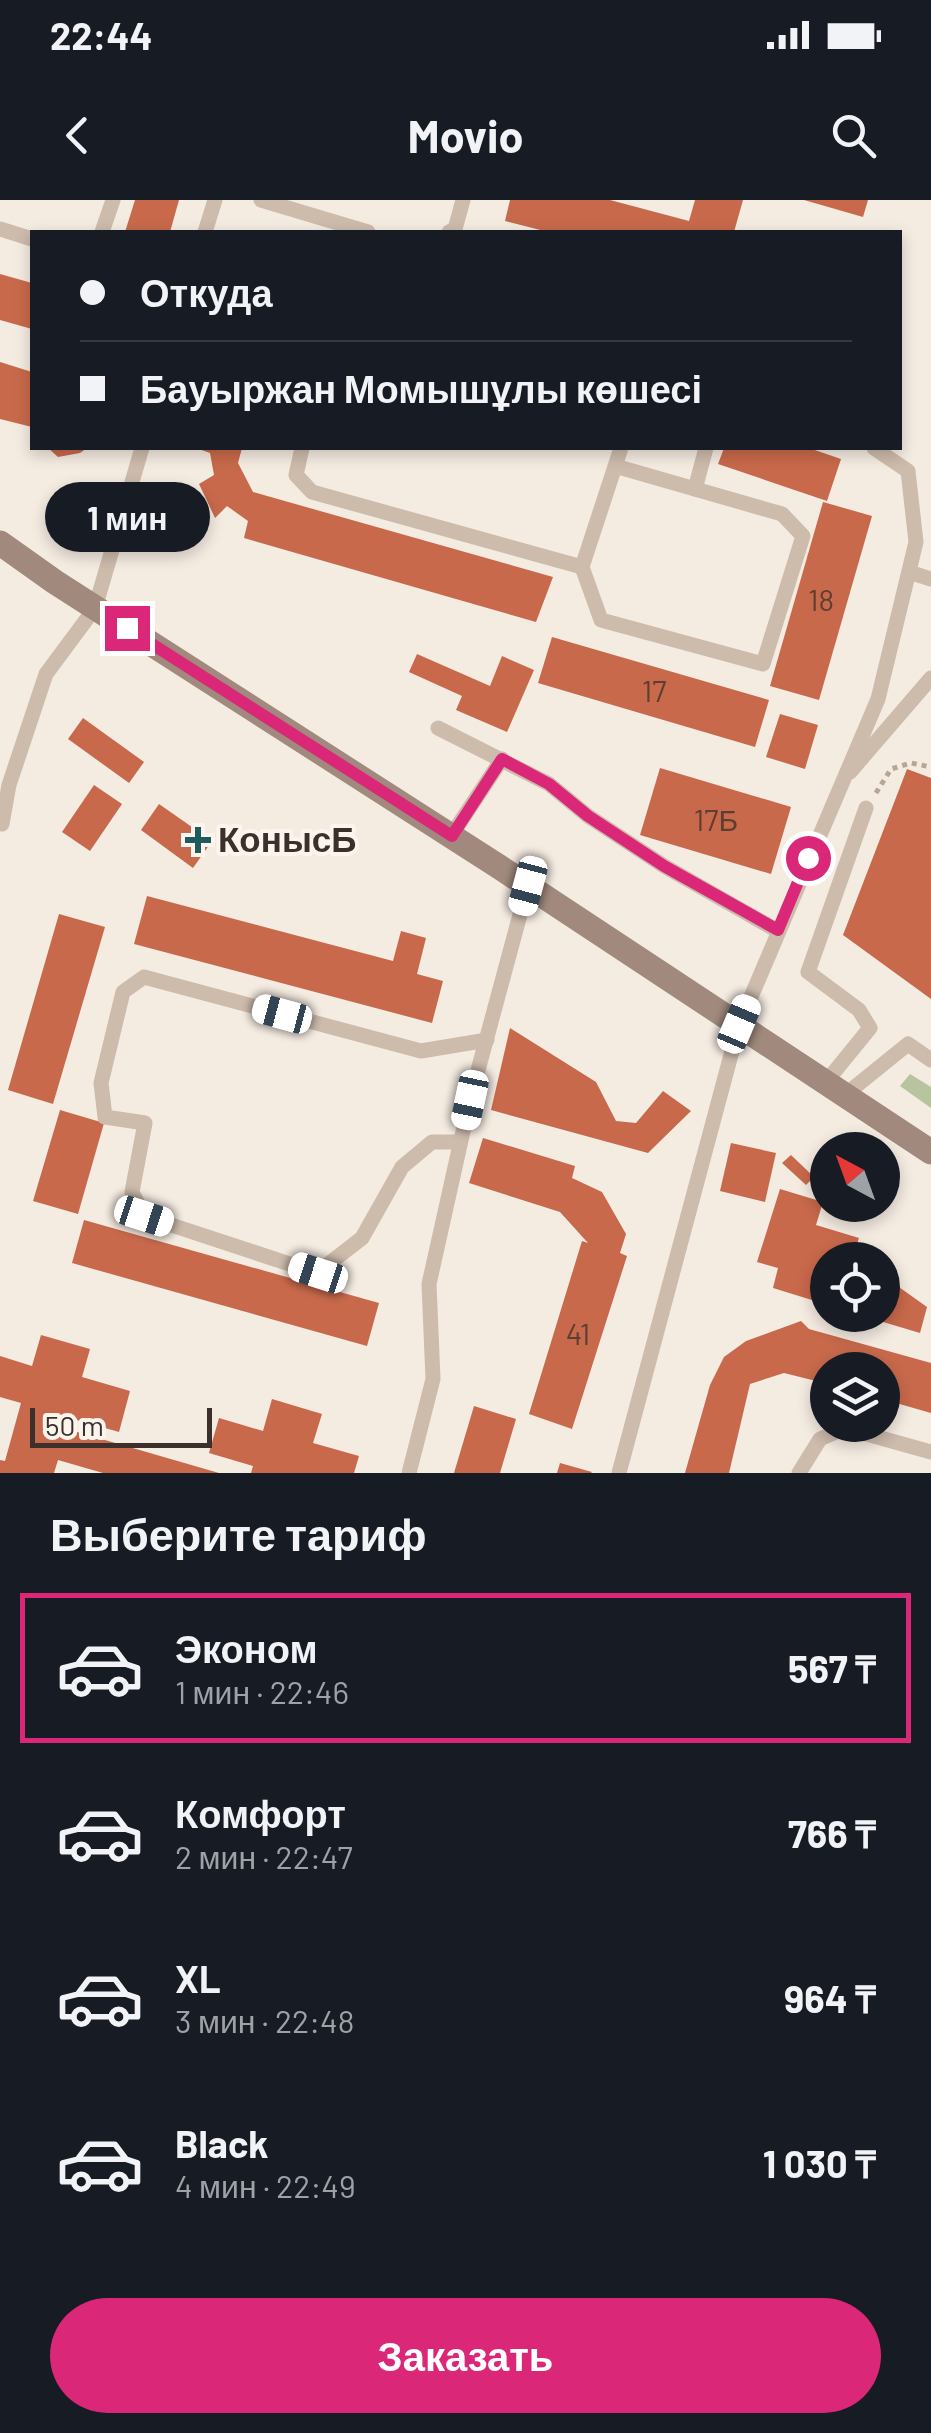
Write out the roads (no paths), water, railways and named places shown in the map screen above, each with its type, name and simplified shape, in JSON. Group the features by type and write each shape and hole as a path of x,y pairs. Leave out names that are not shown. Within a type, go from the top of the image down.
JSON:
{"street":[{"path":"0,543 931,1152"}],"lane":[{"path":"103,230 113,200"},
{"path":"207,230 215,200"},
{"path":"260,200 361,230"},
{"path":"453,230 464,200"},
{"path":"0,229 30,238"},
{"path":"2,824 4,784 46,674 95,608 141,450"},
{"path":"302,450 296,474 312,492 582,567"},
{"path":"615,466 782,514 803,536 763,664 601,620 582,567 615,466 620,450"},
{"path":"695,490 705,450"},
{"path":"619,1473 739,1024 878,699 916,542 908,470 877,450"},
{"path":"909,572 931,578"},
{"path":"838,786 931,678"},
{"path":"438,728 549,784 588,816 664,866 778,930"},
{"path":"452,836 502,759"},
{"path":"836,1089 870,1028 859,1010 808,972 866,808"},
{"path":"409,1473 433,1378 429,1284 460,1142 528,886"},
{"path":"460,1142 432,1142 402,1167 362,1238 318,1273 144,1216 132,1192 145,1124 106,1117 101,1083 122,992 144,978 421,1051 487,1040"},
{"path":"836,1089 908,1044 931,1060"},
{"path":"799,1473 820,1439 845,1428 931,1452"}],"place":[{"name":"КонысБ","path":"198,840"}]}
